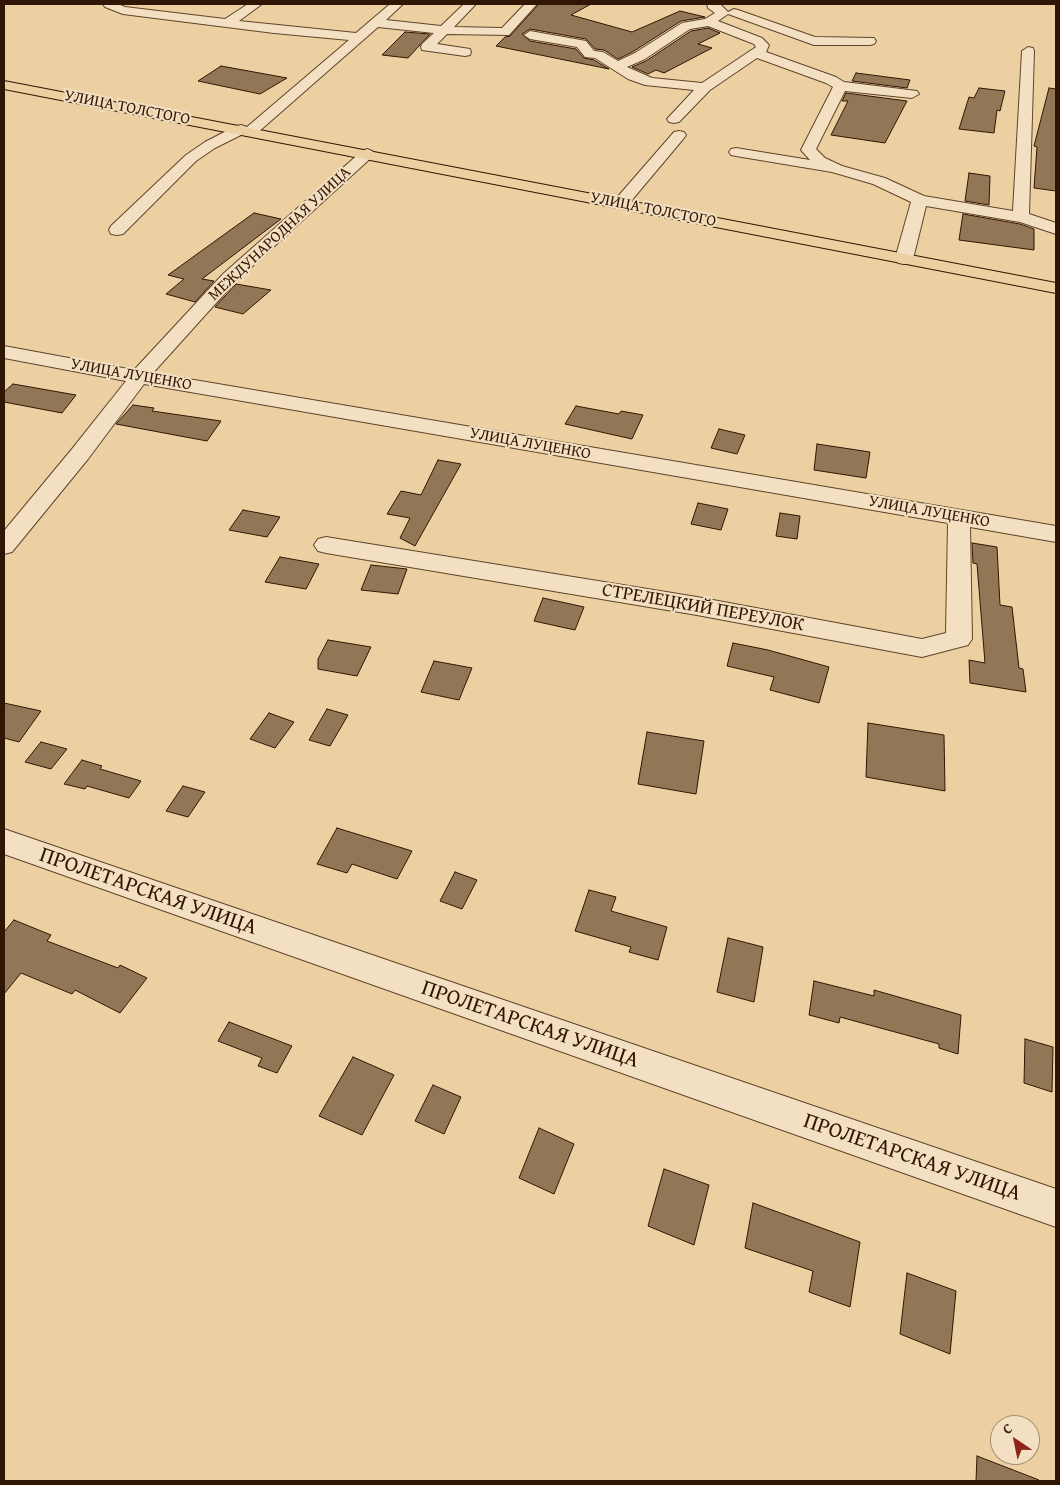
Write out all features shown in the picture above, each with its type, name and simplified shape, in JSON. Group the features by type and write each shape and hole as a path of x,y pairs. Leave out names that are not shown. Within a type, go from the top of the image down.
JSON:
{"main road":[{"name":"УЛИЦА ТОЛСТОГО","path":"4,85 246,130 1056,288"}],"street":[{"path":"111,4 123,10 360,37"},
{"path":"228,23 256,4"},
{"path":"117,230 191,158 210,145 246,130 360,37 397,4"},
{"path":"465,52 427,47 470,4"},
{"path":"376,23 444,30 505,32 531,4"},
{"path":"709,22 714,6 814,41 870,40"},
{"path":"619,66 640,56 686,26 709,22 758,41 763,45 762,49 705,87 674,118"},
{"path":"530,35 582,44 590,54 598,54 633,76 650,82 705,87"},
{"path":"1021,217 1028,51"},
{"path":"756,53 831,80 840,86 912,94"},
{"path":"837,169 820,161 808,150 840,86"},
{"path":"620,204 679,135"},
{"path":"736,152 837,169 879,181 920,200 1021,217 1044,223 1056,229"},
{"name":"МЕЖДУНАРОДНАЯ УЛИЦА","path":"4,546 80,454 139,377 229,278 367,154"},
{"path":"904,259 920,200"},
{"name":"УЛИЦА ЛУЦЕНКО","path":"4,352 139,377 1056,534"},
{"name":"СТРЕЛЕЦКИЙ ПЕРЕУЛОК","path":"326,545 697,606 922,648 959,639 959,517"},
{"name":"ПРОЛЕТАРСКАЯ УЛИЦА","path":"4,842 1056,1208"}],"building":[{"path":"539,4 591,4 571,15 632,32 680,11 705,17 681,21 618,59 604,50 595,49 586,39 530,29 522,34 530,41 576,49 584,58 594,60 609,69 496,46 505,37 510,36"},
{"path":"708,28 720,33 698,44 712,48 664,73 656,70 648,74 632,67 646,61 691,31"},
{"path":"405,32 430,34 408,58 382,55"},
{"path":"221,66 287,78 260,94 198,81"},
{"path":"856,73 910,80 907,88 852,81"},
{"path":"979,88 1005,91 1000,111 997,110 994,133 959,129 969,97 974,98"},
{"path":"1049,88 1056,89 1056,191 1034,188 1037,147 1034,146"},
{"path":"846,93 907,101 885,143 831,135 848,101 842,101"},
{"path":"969,173 990,176 989,205 965,201"},
{"path":"254,213 281,219 202,279 214,281 195,302 166,294 184,279 168,275"},
{"path":"963,214 1020,224 1034,229 1034,250 959,240"},
{"path":"236,284 271,290 243,314 215,307"},
{"path":"13,384 76,395 62,413 4,402 4,392"},
{"path":"133,405 154,408 152,411 221,421 207,441 116,424"},
{"path":"576,406 619,414 621,411 643,415 632,439 565,424"},
{"path":"719,429 745,435 737,454 711,448"},
{"path":"817,444 870,452 866,478 814,470"},
{"path":"438,460 461,464 415,546 400,538 410,518 387,514 401,491 421,495"},
{"path":"698,503 728,509 721,530 691,524"},
{"path":"243,510 280,517 267,537 229,530"},
{"path":"780,513 800,516 797,539 776,536"},
{"path":"972,543 997,547 1000,605 1012,607 1019,668 1023,669 1026,692 970,683 969,660 985,663 977,564 973,563"},
{"path":"280,557 319,564 306,589 265,582"},
{"path":"371,565 407,569 398,594 361,590"},
{"path":"543,598 584,607 575,630 534,621"},
{"path":"328,640 371,647 357,676 318,669 318,659"},
{"path":"733,643 768,650 829,667 819,703 770,690 774,677 727,666"},
{"path":"434,661 472,668 459,700 421,692"},
{"path":"4,703 41,711 19,742 4,738"},
{"path":"327,709 348,715 330,746 309,740"},
{"path":"269,713 294,722 275,748 250,739"},
{"path":"868,723 944,735 945,791 866,777"},
{"path":"647,732 704,741 696,794 638,784"},
{"path":"41,742 67,749 51,769 25,762"},
{"path":"82,760 102,766 100,769 141,781 129,798 87,786 85,789 64,784"},
{"path":"183,786 205,792 188,817 166,811"},
{"path":"337,828 412,851 397,879 352,864 347,873 317,864"},
{"path":"455,872 477,880 462,909 440,901"},
{"path":"589,890 616,897 611,911 667,927 658,960 629,952 631,947 575,931"},
{"path":"14,920 51,935 47,941 118,968 120,965 147,978 120,1013 75,990 72,994 21,973 4,994 4,932"},
{"path":"728,938 763,947 754,1002 717,992"},
{"path":"814,981 874,996 874,990 961,1015 958,1054 939,1048 939,1044 840,1017 839,1023 809,1015"},
{"path":"229,1022 292,1046 277,1073 258,1066 262,1058 218,1041"},
{"path":"1025,1039 1053,1047 1052,1092 1024,1083"},
{"path":"353,1057 394,1075 362,1135 319,1116"},
{"path":"433,1085 461,1097 444,1134 415,1121"},
{"path":"539,1128 574,1144 554,1194 519,1178"},
{"path":"664,1169 709,1185 694,1245 648,1226"},
{"path":"753,1203 860,1242 850,1307 809,1292 813,1271 745,1248"},
{"path":"907,1273 956,1291 950,1354 900,1334"},
{"path":"977,1456 990,1461 990,1465 1000,1465 1039,1480 1038,1481 976,1481"}]}
